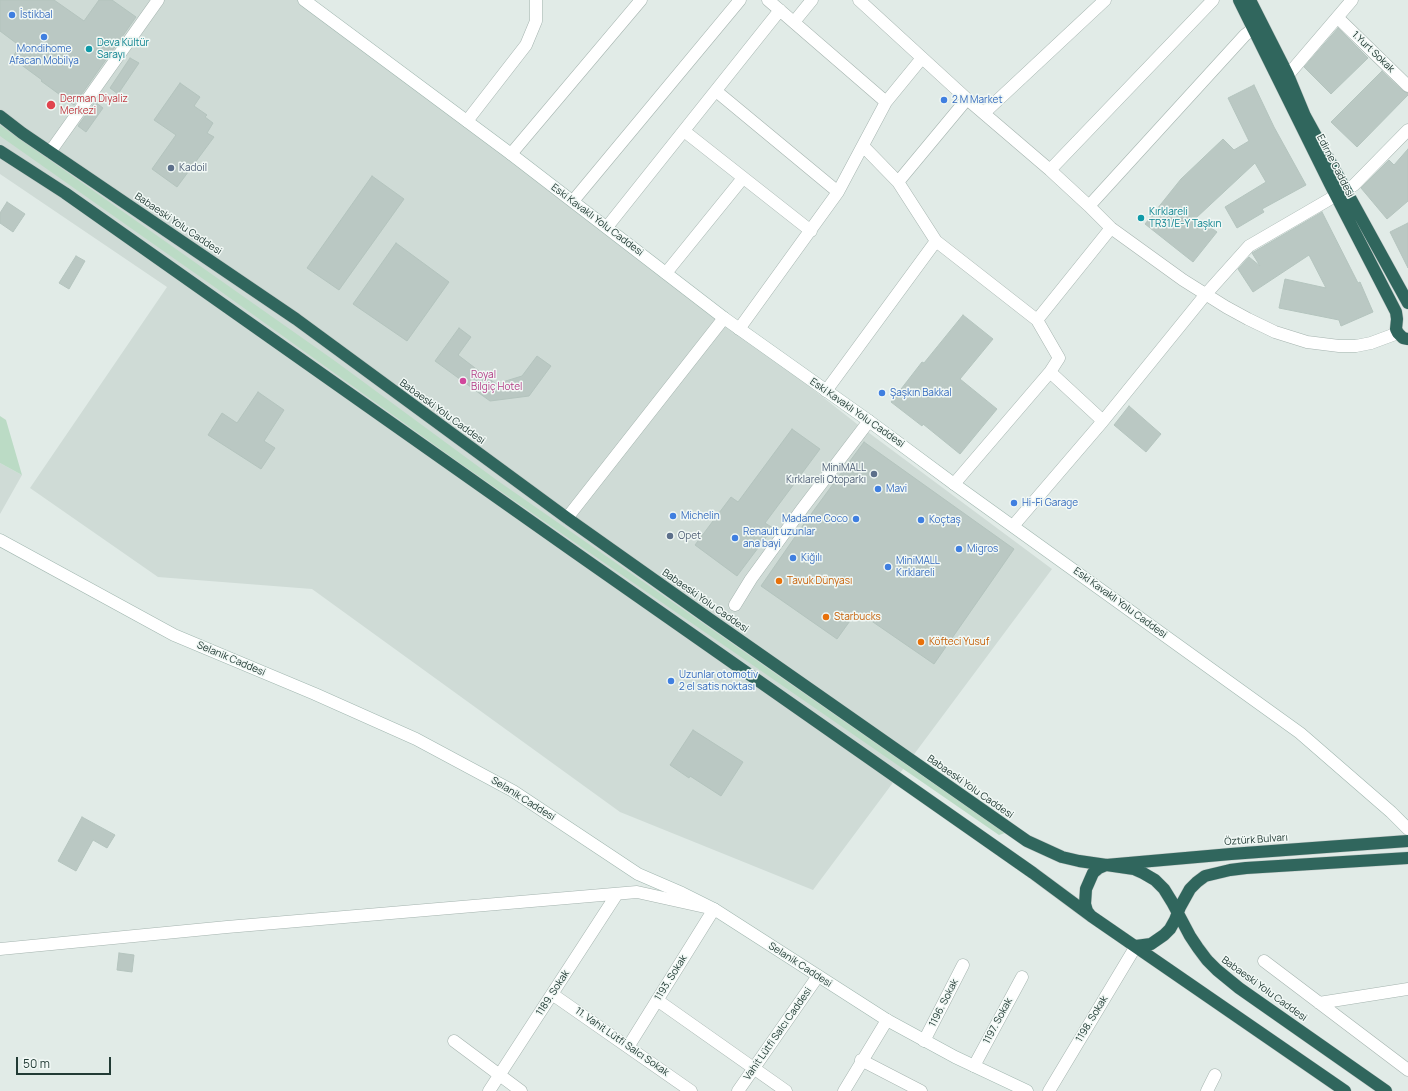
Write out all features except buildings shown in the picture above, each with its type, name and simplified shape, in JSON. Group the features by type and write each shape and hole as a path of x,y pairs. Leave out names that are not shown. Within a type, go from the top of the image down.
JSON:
{"highway":[{"name":"Edirne Caddesi","path":"1239,0 1288,75 1305,116 1396,312 1403,317 1396,329 1403,337"},
{"name":"Edirne Caddesi","path":"1250,0 1257,26 1341,192 1408,303"},
{"name":"Babaeski Yolu Caddesi","path":"0,116 50,152 296,319 567,518 1027,841 1062,857 1079,862 1134,869 1155,880 1164,889 1198,948 1217,970 1239,988 1386,1091"},
{"path":"0,151 65,193 501,501 1027,869 1091,916 1345,1091"},
{"name":"Öztürk Bulvarı","path":"1106,865 1408,841"},
{"path":"1136,946 1151,944 1170,929 1184,898 1197,882 1205,876 1246,868 1408,858"},
{"path":"1091,916 1087,911 1085,904 1086,889 1093,873 1106,865"}],"street":[{"path":"50,152 158,0"},
{"name":"Eski Kavaklı Yolu Caddesi","path":"304,0 511,154 724,318 1300,733 1391,812 1408,829"},
{"path":"467,121 526,45 536,21 536,0"},
{"path":"511,154 641,0"},
{"path":"573,202 740,0"},
{"path":"768,0 886,102"},
{"path":"794,22 812,0"},
{"path":"859,0 967,99 1050,170 1089,206 1110,228 1182,280 1226,307 1275,332 1307,342 1339,346 1356,346 1403,337"},
{"path":"984,113 1105,0"},
{"path":"1050,170 1213,0"},
{"path":"1288,75 1352,0"},
{"path":"607,228 780,10"},
{"name":"1.Yurt Sokak","path":"1338,18 1408,86"},
{"path":"1089,206 1245,36 1257,26"},
{"path":"740,329 838,192 886,102 922,58"},
{"path":"716,91 838,192"},
{"path":"898,182 967,99"},
{"path":"1013,526 1103,421 1206,294 1250,246 1354,185 1408,130"},
{"path":"684,131 811,231"},
{"path":"863,146 898,182 936,241 1036,320 1059,358 1050,372 954,484"},
{"path":"666,273 743,178"},
{"path":"1036,320 1110,228"},
{"path":"826,391 936,241"},
{"path":"567,518 724,318"},
{"path":"1050,372 1103,421"},
{"path":"735,605 751,579 797,515 869,421"},
{"name":"Selanik Caddesi","path":"0,540 174,635 315,694 423,743 513,791 638,874 714,909 887,1020 974,1066 1027,1091"},
{"path":"0,949 227,927 637,892 714,909"},
{"name":"1189. Sokak","path":"489,1091 616,894"},
{"name":"1193. Sokak","path":"628,1047 714,909"},
{"name":"1198. Sokak","path":"1049,1091 1136,946"},
{"path":"1264,960 1408,1070"},
{"name":"1196. Sokak","path":"924,1040 963,965"},
{"name":"Vahit Lütfi Salcı Caddesi","path":"738,1091 818,976"},
{"name":"1197. Sokak","path":"974,1066 1022,977"},
{"path":"1319,1003 1408,989"},
{"name":"11. Vahit Lütfi Salcı Sokak","path":"552,994 691,1091"},
{"path":"658,1000 786,1091"},
{"path":"844,1091 861,1060 887,1020"},
{"path":"454,1041 522,1091"},
{"path":"861,1060 922,1091"},
{"path":"1207,1091 1215,1074"}],"shaded area":[{"path":"0,0 298,0 427,92 607,227 857,424 1052,569 813,890 620,812 312,589 158,577 30,488 167,287 0,174"},
{"path":"0,463 22,475 0,514"}],"green space":[{"path":"0,125 335,361 498,481 1005,833 999,835 464,466 216,288 0,136"},
{"path":"0,416 6,420 22,475 0,463"}],"place":[{"name":"İstikbal","path":"12,15"},
{"name":"Mondihome Afacan Mobilya","path":"44,37"},
{"name":"Deva Kültür Sarayı","path":"89,49"},
{"name":"2 M Market","path":"944,100"},
{"name":"Derman Diyaliz Merkezi","path":"51,105"},
{"name":"Kadoil","path":"171,168"},
{"name":"Kırklareli TR31/E-Y Taşkın","path":"1141,218"},
{"name":"Royal Bilgiç Hotel","path":"463,381"},
{"name":"Şaşkın Bakkal","path":"882,393"},
{"name":"MiniMALL Kırklareli Otoparkı","path":"874,474"},
{"name":"Mavi","path":"878,489"},
{"name":"Hi-Fi Garage","path":"1014,503"},
{"name":"Michelin","path":"673,516"},
{"name":"Madame Coco","path":"856,519"},
{"name":"Koçtaş","path":"921,520"},
{"name":"Opet","path":"670,536"},
{"name":"Renault uzunlar ana bayi","path":"735,538"},
{"name":"Migros","path":"959,549"},
{"name":"Kiğılı","path":"793,558"},
{"name":"MiniMALL Kırklareli","path":"888,567"},
{"name":"Tavuk Dünyası","path":"779,581"},
{"name":"Starbucks","path":"826,617"},
{"name":"Köfteci Yusuf","path":"921,642"},
{"name":"Uzunlar otomotiv 2 el satis noktası","path":"671,681"}]}
